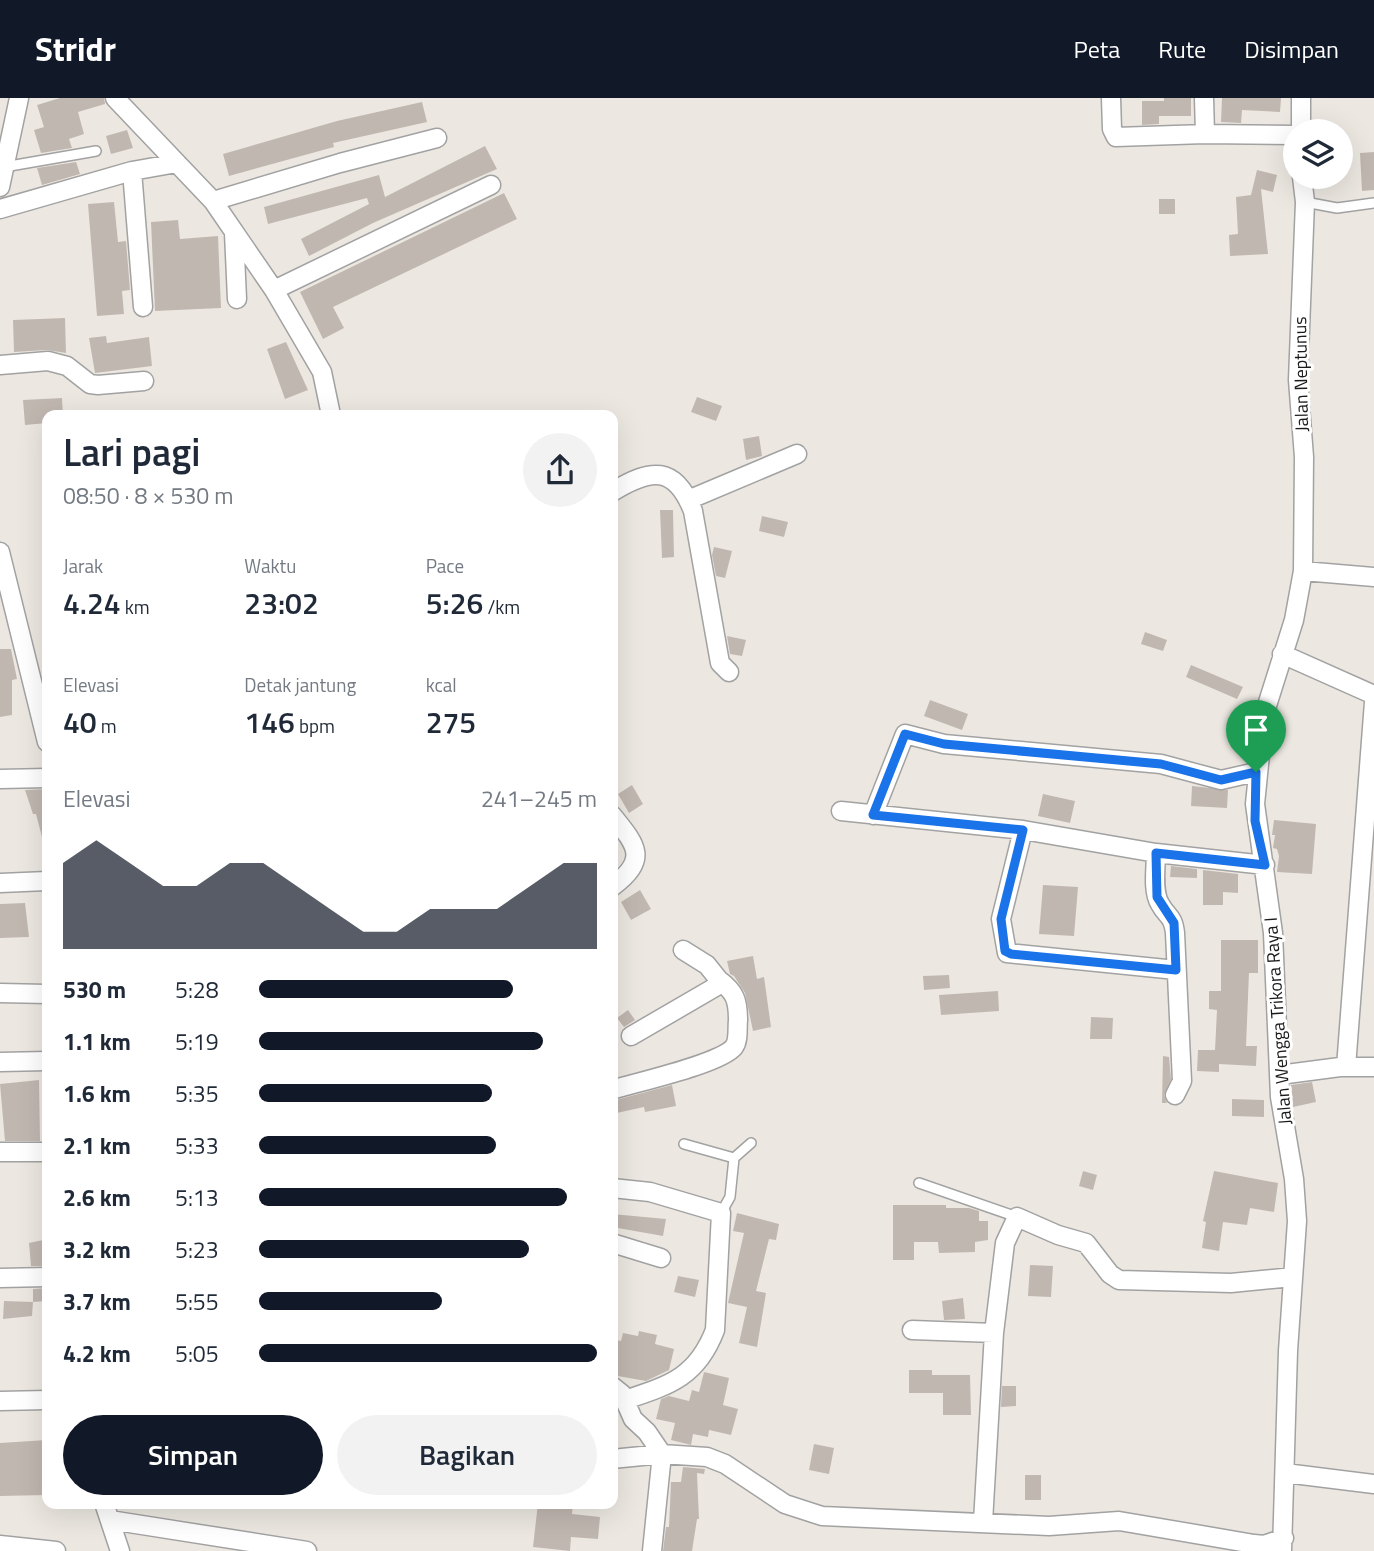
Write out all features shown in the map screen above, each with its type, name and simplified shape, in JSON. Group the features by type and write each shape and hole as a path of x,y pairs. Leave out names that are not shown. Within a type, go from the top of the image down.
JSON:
{"street":[{"path":"0,187 19,98"},
{"path":"115,98 213,201 274,290 322,372 330,410"},
{"path":"1111,98 1112,129 1116,137 1283,135"},
{"path":"1204,98 1205,134"},
{"path":"1301,98 1301,119"},
{"path":"213,201 340,163 437,138"},
{"path":"0,209 132,171 177,163"},
{"path":"132,171 143,307"},
{"path":"274,290 491,185"},
{"name":"Jalan Neptunus","path":"1303,189 1298,380 1304,457 1303,571"},
{"path":"234,233 237,299"},
{"path":"0,365 48,361 67,366 90,384 98,386 144,381"},
{"path":"688,500 797,454"},
{"path":"618,488 633,479 651,474 670,477 684,489 720,663 729,672"},
{"path":"0,552 3,573 42,723"},
{"path":"1303,571 1374,576"},
{"name":"Jalan Wengga Trikora Raya I","path":"1283,1544 1287,1351 1297,1221 1294,1179 1279,1097 1273,933 1265,865 1255,821 1256,772 1264,715 1294,620 1303,571"},
{"path":"1282,654 1374,695"},
{"path":"1346,1067 1366,890 1374,702"},
{"path":"873,815 905,734 944,744 1161,764 1221,780 1256,772"},
{"path":"0,779 42,778"},
{"path":"841,811 1023,830 1156,853 1265,865"},
{"path":"618,823 634,843 637,853 631,871 618,882"},
{"path":"1023,830 1001,919 1007,953 1176,970"},
{"path":"1156,853 1157,897 1174,923 1182,1081 1175,1095"},
{"path":"0,883 42,881"},
{"path":"618,1088 711,1061 733,1047 737,1040 738,1004 731,989 719,980 707,965 683,950"},
{"path":"631,1036 709,994 719,980"},
{"path":"0,993 42,994"},
{"path":"0,1062 42,1060"},
{"path":"1279,1075 1346,1067 1374,1067"},
{"path":"0,1152 42,1152"},
{"path":"618,1189 650,1192 722,1213 715,1287 715,1329 708,1348 680,1379 625,1400"},
{"path":"983,1522 994,1333 1005,1243 1017,1217 1058,1235 1086,1243 1110,1274 1119,1280 1231,1283 1293,1277"},
{"path":"618,1246 661,1258"},
{"path":"0,1278 42,1277"},
{"path":"912,1330 994,1333"},
{"path":"618,1392 625,1400 633,1419 648,1432 662,1454 653,1551"},
{"path":"0,1401 42,1400"},
{"path":"618,1458 662,1454 718,1461 785,1504 822,1516 1049,1526 1119,1521 1254,1544 1283,1544"},
{"path":"1285,1472 1374,1484"},
{"path":"120,1551 107,1512 307,1551"},
{"path":"0,1545 56,1551"}],"lane":[{"path":"4,167 96,151"},
{"path":"1305,202 1337,208 1374,203"},
{"path":"722,1213 730,1197 734,1158 751,1143"},
{"path":"684,1144 734,1158"},
{"path":"919,1183 1017,1217"}],"building":[{"path":"60,98 104,98 105,104 78,112 84,134 69,139 72,148 41,153 34,130 44,127 37,105"},
{"path":"1164,98 1191,98 1191,116 1159,116 1159,124 1142,125 1142,101 1164,101"},
{"path":"1222,98 1281,98 1280,112 1242,110 1241,123 1221,122"},
{"path":"422,102 427,122 333,143 334,147 229,176 223,154 337,121"},
{"path":"127,130 133,148 111,154 106,136"},
{"path":"485,146 497,169 373,223 309,256 301,239 369,204 367,198 268,224 264,207 379,175 385,197"},
{"path":"1374,152 1374,190 1362,191 1360,153"},
{"path":"76,162 80,174 42,185 37,168"},
{"path":"1257,170 1277,175 1273,192 1261,189 1268,254 1230,256 1229,235 1238,234 1236,197 1251,195"},
{"path":"504,193 517,219 333,307 344,328 323,339 300,292"},
{"path":"1159,199 1175,199 1175,214 1159,214"},
{"path":"114,202 118,242 126,241 130,290 122,291 124,314 97,316 88,204"},
{"path":"178,220 180,239 218,236 221,308 155,311 151,222"},
{"path":"65,318 66,353 47,350 14,352 13,320"},
{"path":"106,336 107,343 149,337 152,366 95,373 89,338"},
{"path":"286,342 308,390 285,399 267,349"},
{"path":"697,397 722,406 716,421 691,412"},
{"path":"62,398 63,410 42,410 42,423 25,425 23,400"},
{"path":"759,436 762,456 746,460 743,439"},
{"path":"660,510 673,510 674,557 662,558"},
{"path":"762,516 788,522 784,537 759,531"},
{"path":"714,547 732,551 725,578 716,576 712,555"},
{"path":"1145,632 1167,640 1163,651 1141,644"},
{"path":"727,636 746,640 742,656 730,654"},
{"path":"0,649 11,649 17,679 12,680 12,715 0,717"},
{"path":"1191,665 1243,687 1237,699 1186,677"},
{"path":"930,700 968,714 962,730 924,716"},
{"path":"632,785 643,804 629,813 618,794"},
{"path":"1192,786 1228,790 1227,808 1191,806"},
{"path":"42,789 42,837 36,814 33,814 25,790"},
{"path":"1043,794 1075,801 1070,823 1038,816"},
{"path":"1274,820 1316,824 1312,874 1277,872 1279,856 1277,849 1273,848"},
{"path":"1171,866 1197,869 1197,878 1170,877"},
{"path":"1203,870 1238,874 1238,893 1223,892 1223,905 1203,905"},
{"path":"1043,885 1078,887 1074,936 1039,934"},
{"path":"640,890 651,909 631,920 621,902"},
{"path":"25,903 29,937 0,938 0,904"},
{"path":"1221,940 1258,940 1258,973 1249,973 1246,1046 1257,1046 1256,1066 1219,1064 1219,1072 1197,1071 1198,1050 1215,1050 1217,1010 1209,1009 1209,991 1221,991"},
{"path":"753,956 757,979 764,977 771,1027 753,1031 745,993 730,974 727,961"},
{"path":"949,975 950,988 924,990 923,976"},
{"path":"998,991 999,1011 941,1015 939,995"},
{"path":"628,1010 635,1020 624,1027 618,1017"},
{"path":"1091,1017 1113,1018 1112,1039 1090,1039"},
{"path":"1163,1056 1169,1057 1171,1079 1164,1095 1167,1103 1162,1103"},
{"path":"39,1080 40,1141 5,1141 0,1084"},
{"path":"1312,1082 1316,1102 1293,1107 1291,1085"},
{"path":"672,1085 676,1106 645,1112 644,1107 618,1113 618,1099"},
{"path":"1232,1099 1264,1100 1264,1117 1232,1116"},
{"path":"1083,1171 1097,1175 1093,1190 1079,1186"},
{"path":"1214,1171 1278,1183 1274,1212 1250,1208 1247,1225 1223,1222 1219,1251 1202,1248 1206,1222 1203,1221"},
{"path":"893,1205 946,1205 946,1208 979,1211 979,1221 988,1221 988,1240 975,1242 975,1252 939,1253 938,1242 914,1242 914,1260 893,1260"},
{"path":"737,1213 779,1224 776,1240 769,1239 756,1291 766,1293 757,1347 739,1343 747,1307 728,1303 744,1233 733,1231"},
{"path":"618,1215 666,1219 663,1236 618,1228"},
{"path":"42,1240 42,1266 31,1266 29,1243"},
{"path":"1030,1265 1053,1266 1051,1297 1028,1296"},
{"path":"678,1276 699,1280 695,1297 674,1292"},
{"path":"42,1288 42,1301 33,1302 33,1289"},
{"path":"963,1298 965,1319 944,1320 942,1301"},
{"path":"4,1301 33,1302 32,1316 3,1319"},
{"path":"639,1331 657,1335 655,1344 674,1349 669,1370 646,1381 618,1376 618,1340 621,1341 623,1333 638,1336"},
{"path":"909,1370 932,1370 932,1375 970,1375 971,1415 943,1415 943,1393 909,1393"},
{"path":"704,1372 729,1378 723,1405 738,1409 731,1435 709,1430 708,1437 693,1434 691,1445 671,1440 675,1423 656,1419 661,1399 669,1396 689,1401 692,1390 699,1392"},
{"path":"1002,1386 1016,1386 1016,1406 1001,1407"},
{"path":"42,1440 42,1495 0,1496 0,1443"},
{"path":"814,1444 834,1448 829,1474 809,1470"},
{"path":"683,1467 705,1469 704,1474 697,1473 699,1519 692,1551 663,1551 666,1527 669,1527 671,1482 681,1482"},
{"path":"1025,1475 1041,1475 1041,1500 1025,1500"},
{"path":"537,1509 572,1509 572,1514 600,1517 598,1539 571,1537 570,1551 533,1547"}],"route":[{"path":"905,734 944,744 1161,764 1221,780 1256,772 1255,821 1265,865 1156,853 1157,897 1161,906 1172,916 1174,923 1176,970 1007,953 1001,919 1005,894 1018,859 1023,830 873,815 887,772 905,734"}]}
